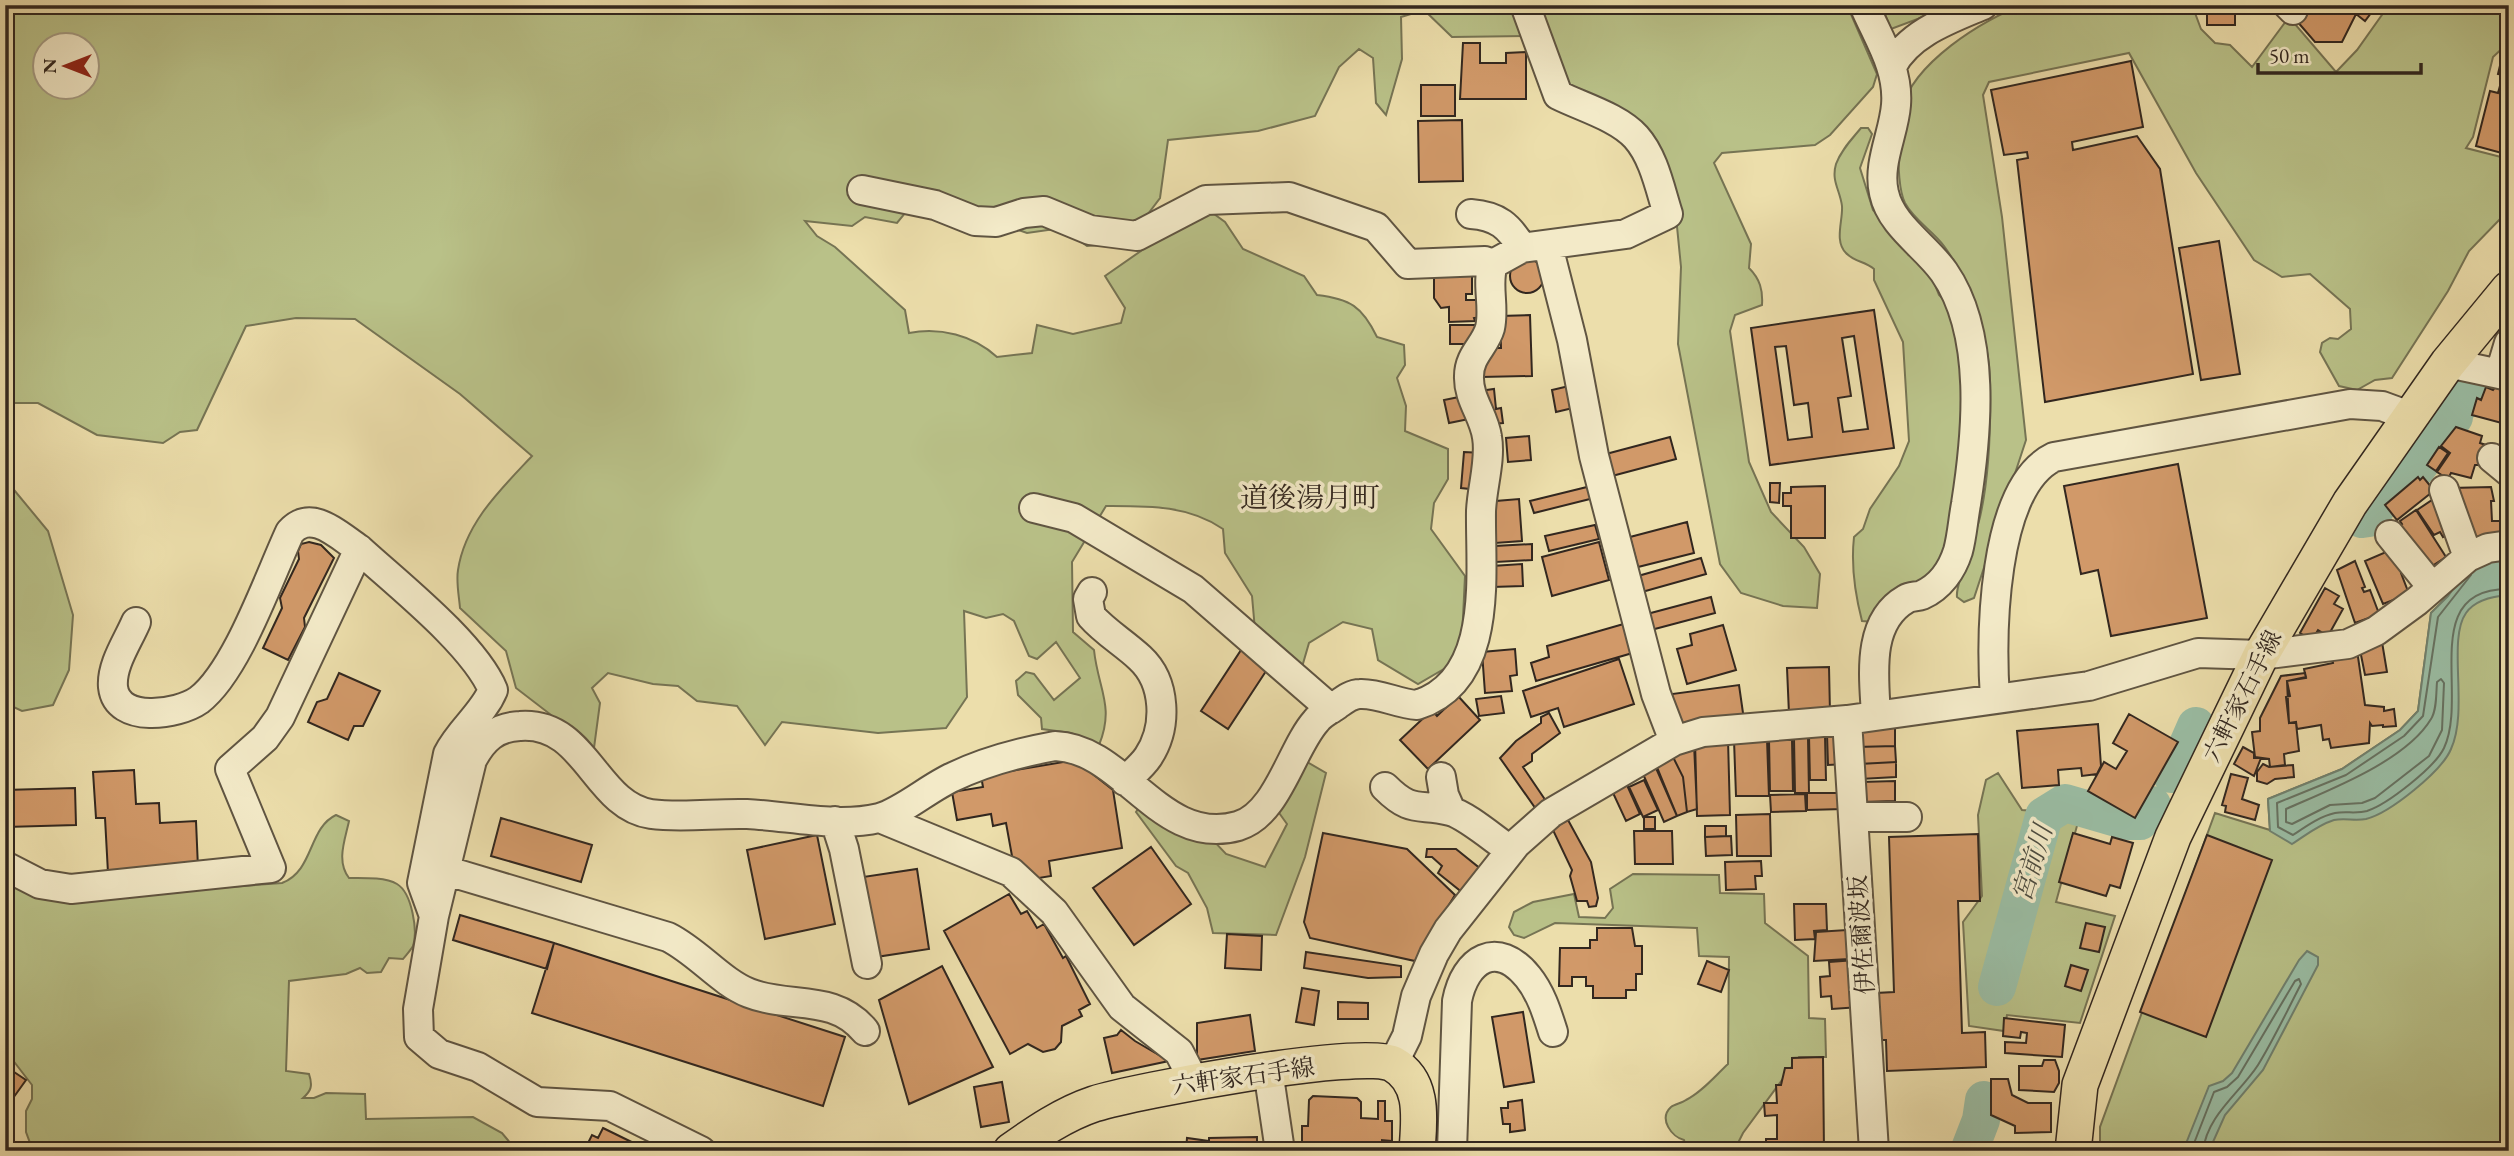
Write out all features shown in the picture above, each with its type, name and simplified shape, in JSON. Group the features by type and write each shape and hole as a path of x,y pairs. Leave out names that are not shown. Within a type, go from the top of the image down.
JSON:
{"main road":[{"name":"六軒家石手線","path":"2073,1151 2080,1085 2173,837 2261,655 2350,503 2448,363 2505,300"},
{"name":"六軒家石手線","path":"1010,1151 1091,1105 1146,1090 1269,1069 1373,1060 1393,1064"},
{"path":"1393,1064 1407,1075 1418,1099 1417,1151"}],"street":[{"path":"862,190 935,205 975,221 996,222 1024,213 1044,211 1090,230 1137,236 1206,200 1289,197 1376,227 1408,264 1485,261 1493,264 1535,247 1626,234 1668,214 1649,158 1636,138 1623,126 1558,95 1525,5"},
{"path":"1864,5 1896,80 1896,106 1882,170 1884,194 1893,214 1944,272 1955,292 1970,334 1975,404 1973,461 1958,550 1939,584 1922,595 1908,598 1893,609 1879,635 1873,660 1876,715"},
{"path":"1892,66 1899,52 1910,43 1983,5"},
{"path":"1471,214 1489,215 1500,220 1535,247 1572,340 1594,456 1656,694 1674,741"},
{"path":"701,1151 648,1128 610,1106 537,1102 478,1067 439,1054 419,1037 418,1009 434,916 472,760 481,744 492,733 508,726 550,728 567,739 628,803 647,813 744,814 835,821 880,818 954,776 1055,746 1072,747 1091,754 1171,816 1187,823 1220,828 1238,825 1264,807 1315,721 1356,694 1406,704 1429,701 1454,681 1476,634 1481,609 1481,511 1488,446 1487,433 1470,394 1469,379 1475,351 1490,328 1490,273 1493,264"},
{"path":"2448,363 2504,375 2509,343"},
{"path":"1995,699 1992,616 1997,579 2018,499 2042,463 2054,457 2350,404 2382,406 2412,416"},
{"path":"2444,490 2468,556"},
{"path":"1034,508 1074,518 1193,589 1331,709"},
{"path":"136,622 115,669 113,686 116,698 125,708 141,712 177,709 199,700 230,664 290,532 298,524 307,521 321,523 359,549 451,634 489,680 493,690 489,700 448,754 422,883 434,916"},
{"path":"2390,535 2432,587"},
{"path":"1393,1064 1407,1036 1416,996 1434,954 1448,929 1510,850 1551,813 1674,741 1703,732 1847,720 2089,686 2198,653 2261,655 2348,644 2376,631 2468,556 2488,548 2509,545"},
{"path":"5,866 40,884 72,889 271,868 230,769 265,738 280,717 359,549"},
{"path":"1092,593 1088,599 1091,616 1140,657 1155,674 1160,690 1160,722 1155,740 1148,757 1125,781"},
{"name":"伊佐爾波坂","path":"1847,720 1874,1151"},
{"path":"1441,777 1444,795 1451,811"},
{"path":"1385,787 1400,802 1413,807 1451,811 1510,850"},
{"path":"1853,817 1908,817"},
{"path":"880,818 1011,872 1054,912 1122,1007 1179,1052 1195,1083"},
{"path":"835,821 844,849 867,964"},
{"path":"444,870 668,937 704,959 737,987 752,994 829,1006 854,1018 864,1031"},
{"path":"1452,1151 1457,1001 1461,982 1469,969 1480,959 1493,957 1517,965 1542,999 1553,1032"},
{"path":"1269,1069 1280,1151"}],"shaded area":[{"path":"5,5 1847,5 1877,74 1873,87 1830,135 1815,145 1722,153 1714,163 1751,244 1749,268 1760,285 1762,294 1762,305 1735,315 1730,331 1749,462 1771,512 1804,547 1820,574 1817,608 1783,606 1741,593 1720,564 1678,344 1681,267 1673,186 1581,102 1535,36 1452,37 1424,10 1401,17 1402,59 1386,115 1376,103 1373,58 1359,49 1339,67 1315,116 1258,131 1168,140 1160,198 1126,243 1087,246 1062,228 1027,233 958,209 910,207 897,223 865,217 852,226 805,221 817,236 835,247 905,310 909,333 932,331 956,334 988,349 997,357 1032,353 1037,325 1073,334 1121,323 1125,308 1105,276 1148,246 1192,198 1225,222 1243,249 1304,276 1317,295 1347,302 1360,311 1377,337 1404,345 1405,365 1397,378 1406,406 1405,431 1448,449 1448,479 1434,503 1431,529 1465,576 1461,659 1418,684 1378,660 1372,629 1343,622 1309,643 1302,667 1255,630 1252,596 1225,553 1223,529 1182,511 1106,506 1072,562 1073,632 1094,650 1106,708 1104,731 1099,745 1071,733 1042,729 1041,718 1018,695 1016,681 1026,672 1034,674 1054,700 1080,678 1056,642 1037,659 1029,656 1014,621 1003,614 986,618 964,611 967,697 946,728 878,733 782,722 765,745 737,706 697,701 678,686 653,684 608,673 592,688 600,703 594,748 516,688 506,651 460,608 457,575 468,537 486,508 532,456 460,394 355,319 296,318 246,326 197,430 180,432 163,443 97,435 38,403 5,403"},
{"path":"1881,5 1955,5 1891,29"},
{"path":"2023,5 2192,5 2201,29 2215,43 2230,45 2252,67 2289,17 2336,72 2357,50 2389,5 2509,5 2509,42 2493,57 2473,137 2466,148 2509,159 2509,165 2504,215 2469,251 2448,291 2392,378 2375,380 2357,390 2339,386 2320,352 2322,343 2330,338 2338,339 2351,329 2350,309 2310,274 2282,277 2254,260 2196,173 2129,53 1989,82 1983,95 2002,217 2026,440 1974,598 1964,602 1957,597 1957,591 1980,517 1988,466 1989,364 1982,328 1962,275 1944,246 1913,215 1903,198 1899,170 1900,119 1908,92 1934,60 1970,32"},
{"path":"1861,128 1868,128 1872,134 1860,168 1873,210 1931,275 1939,295 1952,308 1970,411 1948,549 1938,570 1874,622 1862,621 1853,568 1854,537 1863,529 1870,509 1899,466 1909,441 1903,342 1874,280 1874,269 1849,256 1840,243 1842,206 1835,181 1836,164"},
{"path":"5,479 48,531 73,615 69,670 53,705 22,711 7,704 5,696"},
{"path":"2509,551 2509,1151 2100,1151 2100,1127 2215,813 2270,830 2268,799 2342,769 2400,730 2418,711 2431,613 2448,596 2470,565"},
{"path":"1302,759 1326,773 1305,857 1276,935 1213,933 1207,908 1188,873 1176,866 1136,812 1140,806 1211,838 1226,854 1265,867 1287,824 1272,803"},
{"path":"1998,773 2022,810 2080,815 2056,902 2115,916 2080,1023 2007,1015 2004,1031 1969,1026 1963,922 1982,896 1978,815 1986,780"},
{"path":"336,815 349,821 342,858 349,878 374,878 397,884 407,895 410,904 414,939 412,948 403,959 389,958 381,972 367,973 360,968 346,974 289,981 286,1071 309,1074 310,1088 303,1098 314,1098 326,1093 365,1094 366,1119 473,1117 502,1133 517,1151 33,1151 26,1132 26,1111 32,1099 32,1085 5,1050 5,877 52,900 282,883 300,869 320,829"},
{"path":"1633,874 1719,875 1720,893 1764,894 1765,923 1808,956 1809,1018 1825,1019 1826,1057 1799,1057 1743,1133 1734,1151 1687,1151 1684,1140 1671,1131 1666,1122 1667,1112 1671,1107 1697,1093 1728,1064 1729,957 1699,956 1697,928 1555,923 1524,938 1514,935 1509,927 1514,912 1533,902 1574,894 1579,917 1605,918 1613,908 1610,889"}],"water":[{"path":"2509,551 2509,595 2474,605 2466,613 2461,625 2458,640 2459,696 2456,733 2446,758 2401,800 2376,815 2366,819 2334,820 2317,827 2292,844 2270,831 2268,799 2342,769 2400,730 2418,711 2431,613 2448,596 2470,565"},
{"path":"2307,951 2318,957 2318,965 2263,1070 2225,1115 2209,1151 2183,1151 2209,1086 2223,1081 2232,1073 2299,960"}],"building":[{"path":"2207,5 2235,5 2235,25 2207,25"},
{"path":"2303,5 2377,5 2365,21 2356,14 2342,42 2315,42 2296,20"},
{"path":"1463,43 1480,43 1480,63 1506,63 1506,53 1526,52 1526,99 1460,99"},
{"path":"2503,53 2509,55 2509,155 2476,146 2490,91 2498,93 2503,75 2498,74"},
{"path":"2131,61 2143,127 2072,142 2073,150 2137,136 2160,169 2193,374 2045,402 2017,160 2028,158 2027,152 2004,155 1991,90"},
{"path":"1421,85 1455,85 1455,116 1421,116"},
{"path":"1462,120 1463,181 1419,182 1418,121"},
{"path":"2219,241 2240,374 2201,380 2179,248"},
{"path":"1527,259 1539,264 1544,276 1539,288 1527,293 1515,288 1510,276 1515,264"},
{"path":"1472,273 1472,294 1466,294 1466,300 1483,300 1483,317 1474,318 1475,321 1449,322 1449,307 1441,308 1434,298 1434,274"},
{"path":"1874,310 1894,448 1770,465 1751,328","holes":["1854,336 1868,429 1843,432 1838,398 1851,396 1842,338","1786,346 1794,405 1808,403 1812,437 1788,440 1775,347"]},
{"path":"1530,315 1532,376 1481,377 1481,348 1501,348 1500,316"},
{"path":"1450,325 1475,325 1474,344 1450,344"},
{"path":"2499,382 2509,383 2509,425 2472,415 2477,398 2481,400 2486,387 2493,390"},
{"path":"1569,386 1573,408 1556,412 1552,390"},
{"path":"1494,389 1496,409 1501,408 1503,423 1491,424 1479,391"},
{"path":"1464,396 1469,419 1449,423 1444,400"},
{"path":"2456,427 2482,436 2480,443 2486,445 2480,465 2475,465 2471,478 2451,473 2448,479 2437,472 2450,453 2441,446"},
{"path":"1529,436 1531,460 1508,462 1506,438"},
{"path":"1670,437 1676,459 1612,476 1606,454"},
{"path":"2439,447 2448,453 2436,471 2427,465"},
{"path":"1464,452 1482,453 1479,490 1461,488"},
{"path":"2178,464 2207,618 2111,636 2098,570 2081,574 2064,486"},
{"path":"2418,477 2420,480 2423,477 2432,488 2431,493 2397,520 2385,505"},
{"path":"1770,483 1780,483 1779,503 1770,502"},
{"path":"1591,486 1594,498 1534,513 1530,501"},
{"path":"1825,486 1825,538 1791,538 1791,506 1783,506 1783,493 1791,493 1791,487"},
{"path":"2491,487 2494,501 2491,501 2492,521 2507,521 2507,536 2469,537 2451,488"},
{"path":"2435,498 2454,530 2443,537 2440,532 2434,535 2417,510"},
{"path":"1519,499 1522,541 1495,543 1496,501"},
{"path":"2416,510 2446,557 2429,568 2399,526 2402,524 2400,521"},
{"path":"1687,522 1694,553 1638,567 1630,537"},
{"path":"1595,525 1599,539 1549,551 1545,536"},
{"path":"309,542 321,545 334,558 304,618 305,627 288,660 263,648 282,608 280,598 299,559 301,544"},
{"path":"1599,542 1609,580 1552,596 1542,557"},
{"path":"1532,544 1532,560 1496,562 1495,546"},
{"path":"2393,549 2405,570 2401,573 2409,594 2383,604 2365,561"},
{"path":"1701,558 1706,574 1642,592 1638,576"},
{"path":"2355,561 2365,587 2362,588 2364,592 2370,590 2378,611 2377,615 2355,623 2337,570"},
{"path":"1522,564 1523,586 1492,587 1492,566"},
{"path":"2325,588 2339,596 2334,604 2343,609 2328,636 2318,630 2312,640 2300,633"},
{"path":"1711,597 1715,613 1651,630 1647,614"},
{"path":"1627,623 1636,652 1536,681 1531,663 1549,657 1547,646"},
{"path":"1723,625 1736,670 1687,684 1677,649 1692,645 1690,634"},
{"path":"2382,642 2387,672 2365,675 2359,645"},
{"path":"1245,644 1272,662 1228,729 1201,711"},
{"path":"1515,649 1517,675 1510,676 1512,691 1485,693 1482,652"},
{"path":"2357,650 2365,705 2384,707 2384,711 2394,709 2396,726 2372,726 2370,723 2369,743 2331,748 2329,739 2323,740 2321,725 2297,729 2296,722 2289,723 2287,681 2306,678 2304,669 2333,663 2332,657"},
{"path":"1619,659 1634,704 1564,727 1558,708 1531,717 1523,691"},
{"path":"1829,667 1830,713 1789,714 1787,668"},
{"path":"339,673 380,691 363,726 354,726 348,740 308,722 317,702 327,699"},
{"path":"2305,673 2306,677 2287,681 2290,696 2286,697 2289,723 2296,723 2299,751 2284,754 2285,765 2270,767 2269,759 2255,757 2252,732 2260,731 2260,718 2281,676"},
{"path":"1739,685 1744,720 1677,730 1672,694"},
{"path":"1458,696 1480,720 1428,769 1400,740 1432,710 1437,716"},
{"path":"1501,696 1504,713 1479,716 1476,699"},
{"path":"1549,713 1560,733 1532,754 1532,761 1523,767 1548,804 1538,812 1500,758 1516,741 1541,723 1541,717"},
{"path":"2129,714 2178,742 2135,818 2088,791 2104,762 2116,769 2127,751 2113,743"},
{"path":"2098,724 2101,766 2097,774 2082,776 2081,768 2058,770 2059,785 2022,788 2017,731"},
{"path":"1895,725 1895,746 1856,747 1856,727"},
{"path":"1844,733 1845,764 1828,765 1827,734"},
{"path":"1809,736 1825,736 1826,780 1810,780"},
{"path":"1794,738 1808,738 1809,793 1795,793"},
{"path":"1728,739 1730,815 1697,816 1695,740"},
{"path":"1767,739 1769,796 1736,796 1734,740"},
{"path":"1769,740 1792,740 1793,791 1770,791"},
{"path":"1694,744 1697,809 1687,812 1683,777 1672,755"},
{"path":"1895,746 1896,762 1859,764 1856,747"},
{"path":"2243,747 2254,753 2254,758 2261,758 2254,776 2234,764"},
{"path":"1672,755 1683,777 1687,812 1677,816 1654,760"},
{"path":"1075,760 1113,790 1122,848 1049,861 1051,876 1027,880 1014,867 1006,823 993,826 991,814 957,820 952,792 983,787 981,776"},
{"path":"1896,762 1896,777 1860,779 1859,764"},
{"path":"2263,764 2269,767 2293,765 2294,777 2275,779 2267,784 2257,781 2257,772"},
{"path":"1656,768 1677,816 1664,822 1643,774"},
{"path":"134,770 136,804 159,803 160,823 196,821 198,868 108,873 105,818 96,818 93,772"},
{"path":"1622,774 1640,814 1626,821 1607,780"},
{"path":"2231,774 2248,778 2242,799 2259,805 2255,820 2225,812 2226,806 2222,805"},
{"path":"1644,780 1658,810 1643,817 1629,787"},
{"path":"1895,781 1895,801 1862,802 1861,782"},
{"path":"75,788 76,825 6,827 5,790"},
{"path":"1807,793 1843,793 1843,809 1807,810"},
{"path":"1805,794 1806,811 1771,812 1770,795"},
{"path":"1770,814 1771,856 1737,856 1736,815"},
{"path":"1644,817 1655,817 1655,829 1644,829"},
{"path":"501,818 592,845 581,882 491,856"},
{"path":"1568,820 1591,862 1598,898 1596,906 1589,907 1587,901 1577,901 1570,876 1572,870 1552,828"},
{"path":"1705,826 1726,826 1726,836 1705,837"},
{"path":"1634,831 1672,831 1673,864 1635,864"},
{"path":"1323,833 1407,849 1455,895 1415,961 1310,938 1304,922"},
{"path":"2073,833 2110,844 2112,837 2133,843 2120,888 2110,885 2106,896 2059,882"},
{"path":"1978,834 1980,901 1958,901 1962,1033 1985,1032 1986,1067 1887,1071 1886,1040 1878,1040 1876,993 1894,992 1889,837"},
{"path":"817,835 835,924 765,939 747,850"},
{"path":"2207,835 2272,860 2206,1037 2140,1012"},
{"path":"1731,836 1732,855 1706,856 1705,837"},
{"path":"1151,847 1191,904 1134,945 1093,888"},
{"path":"1427,849 1456,849 1482,870 1463,893 1438,873 1442,866 1432,857 1426,857"},
{"path":"1761,861 1762,876 1755,876 1756,889 1726,890 1725,862"},
{"path":"917,869 929,949 876,957 863,877"},
{"path":"1009,894 1021,914 1027,911 1037,928 1044,924 1063,958 1066,956 1090,1004 1079,1010 1082,1016 1062,1026 1061,1042 1055,1049 1043,1052 1028,1044 1010,1054 944,931"},
{"path":"1794,904 1826,904 1827,930 1814,931 1815,939 1795,940"},
{"path":"460,915 554,943 547,969 453,940"},
{"path":"2086,923 2105,927 2099,952 2080,948"},
{"path":"1597,928 1632,928 1635,946 1642,946 1642,974 1636,974 1636,990 1626,990 1626,998 1593,998 1593,986 1586,986 1586,977 1572,977 1572,986 1559,986 1560,948 1590,948 1590,940 1597,940"},
{"path":"1847,930 1849,959 1814,961 1816,932"},
{"path":"1227,934 1262,936 1261,970 1225,968"},
{"path":"554,943 845,1037 823,1106 532,1013"},
{"path":"1306,952 1401,966 1401,977 1368,978 1304,968"},
{"path":"1856,960 1860,1007 1832,1009 1831,996 1821,997 1820,977 1830,976 1829,962"},
{"path":"1707,961 1729,970 1721,992 1698,984"},
{"path":"2071,965 2088,970 2081,991 2065,986"},
{"path":"942,966 993,1067 909,1104 879,1000"},
{"path":"1302,988 1319,991 1314,1025 1296,1022"},
{"path":"1338,1002 1368,1003 1368,1019 1338,1019"},
{"path":"1523,1012 1534,1082 1504,1087 1492,1017"},
{"path":"1250,1015 1255,1051 1197,1060 1197,1023"},
{"path":"2004,1018 2065,1025 2062,1057 2005,1053 2005,1042 2026,1043 2027,1033 2021,1032 2020,1038 2003,1036"},
{"path":"1121,1030 1169,1061 1112,1073 1104,1038 1117,1035"},
{"path":"1823,1057 1824,1151 1766,1151 1766,1139 1777,1139 1777,1115 1765,1116 1764,1103 1777,1103 1776,1085 1781,1085 1785,1068 1792,1068 1792,1058"},
{"path":"2044,1060 2055,1060 2059,1071 2059,1083 2054,1092 2019,1090 2019,1066 2042,1066"},
{"path":"5,1066 26,1080 11,1101 5,1097"},
{"path":"1991,1079 2008,1079 2012,1095 2028,1103 2051,1103 2051,1132 2015,1133 2015,1126 1991,1115"},
{"path":"1002,1082 1009,1122 981,1127 974,1087"},
{"path":"1313,1096 1357,1098 1361,1102 1361,1118 1378,1119 1378,1101 1385,1101 1385,1121 1392,1121 1392,1141 1382,1140 1382,1151 1302,1151 1302,1126 1308,1126 1309,1100"},
{"path":"1522,1100 1525,1130 1510,1132 1510,1124 1503,1124 1501,1108 1508,1108 1508,1102"},
{"path":"603,1128 650,1151 584,1151 592,1135 598,1138"},
{"path":"1257,1137 1257,1151 1186,1151 1187,1138 1209,1141 1209,1138"}],"waterway":[{"name":"宮前川","path":"2464,401 2489,374"},
{"name":"宮前川","path":"2362,519 2369,518 2386,493 2417,468 2454,417"},
{"name":"宮前川","path":"2171,774 2182,758 2196,726"},
{"name":"宮前川","path":"1997,987 2044,816 2065,803 2127,821 2140,821 2152,805"},
{"name":"宮前川","path":"1969,1151 1981,1120 1984,1100"}],"district":[{"name":"道後湯月町","path":"1310,497"}]}
